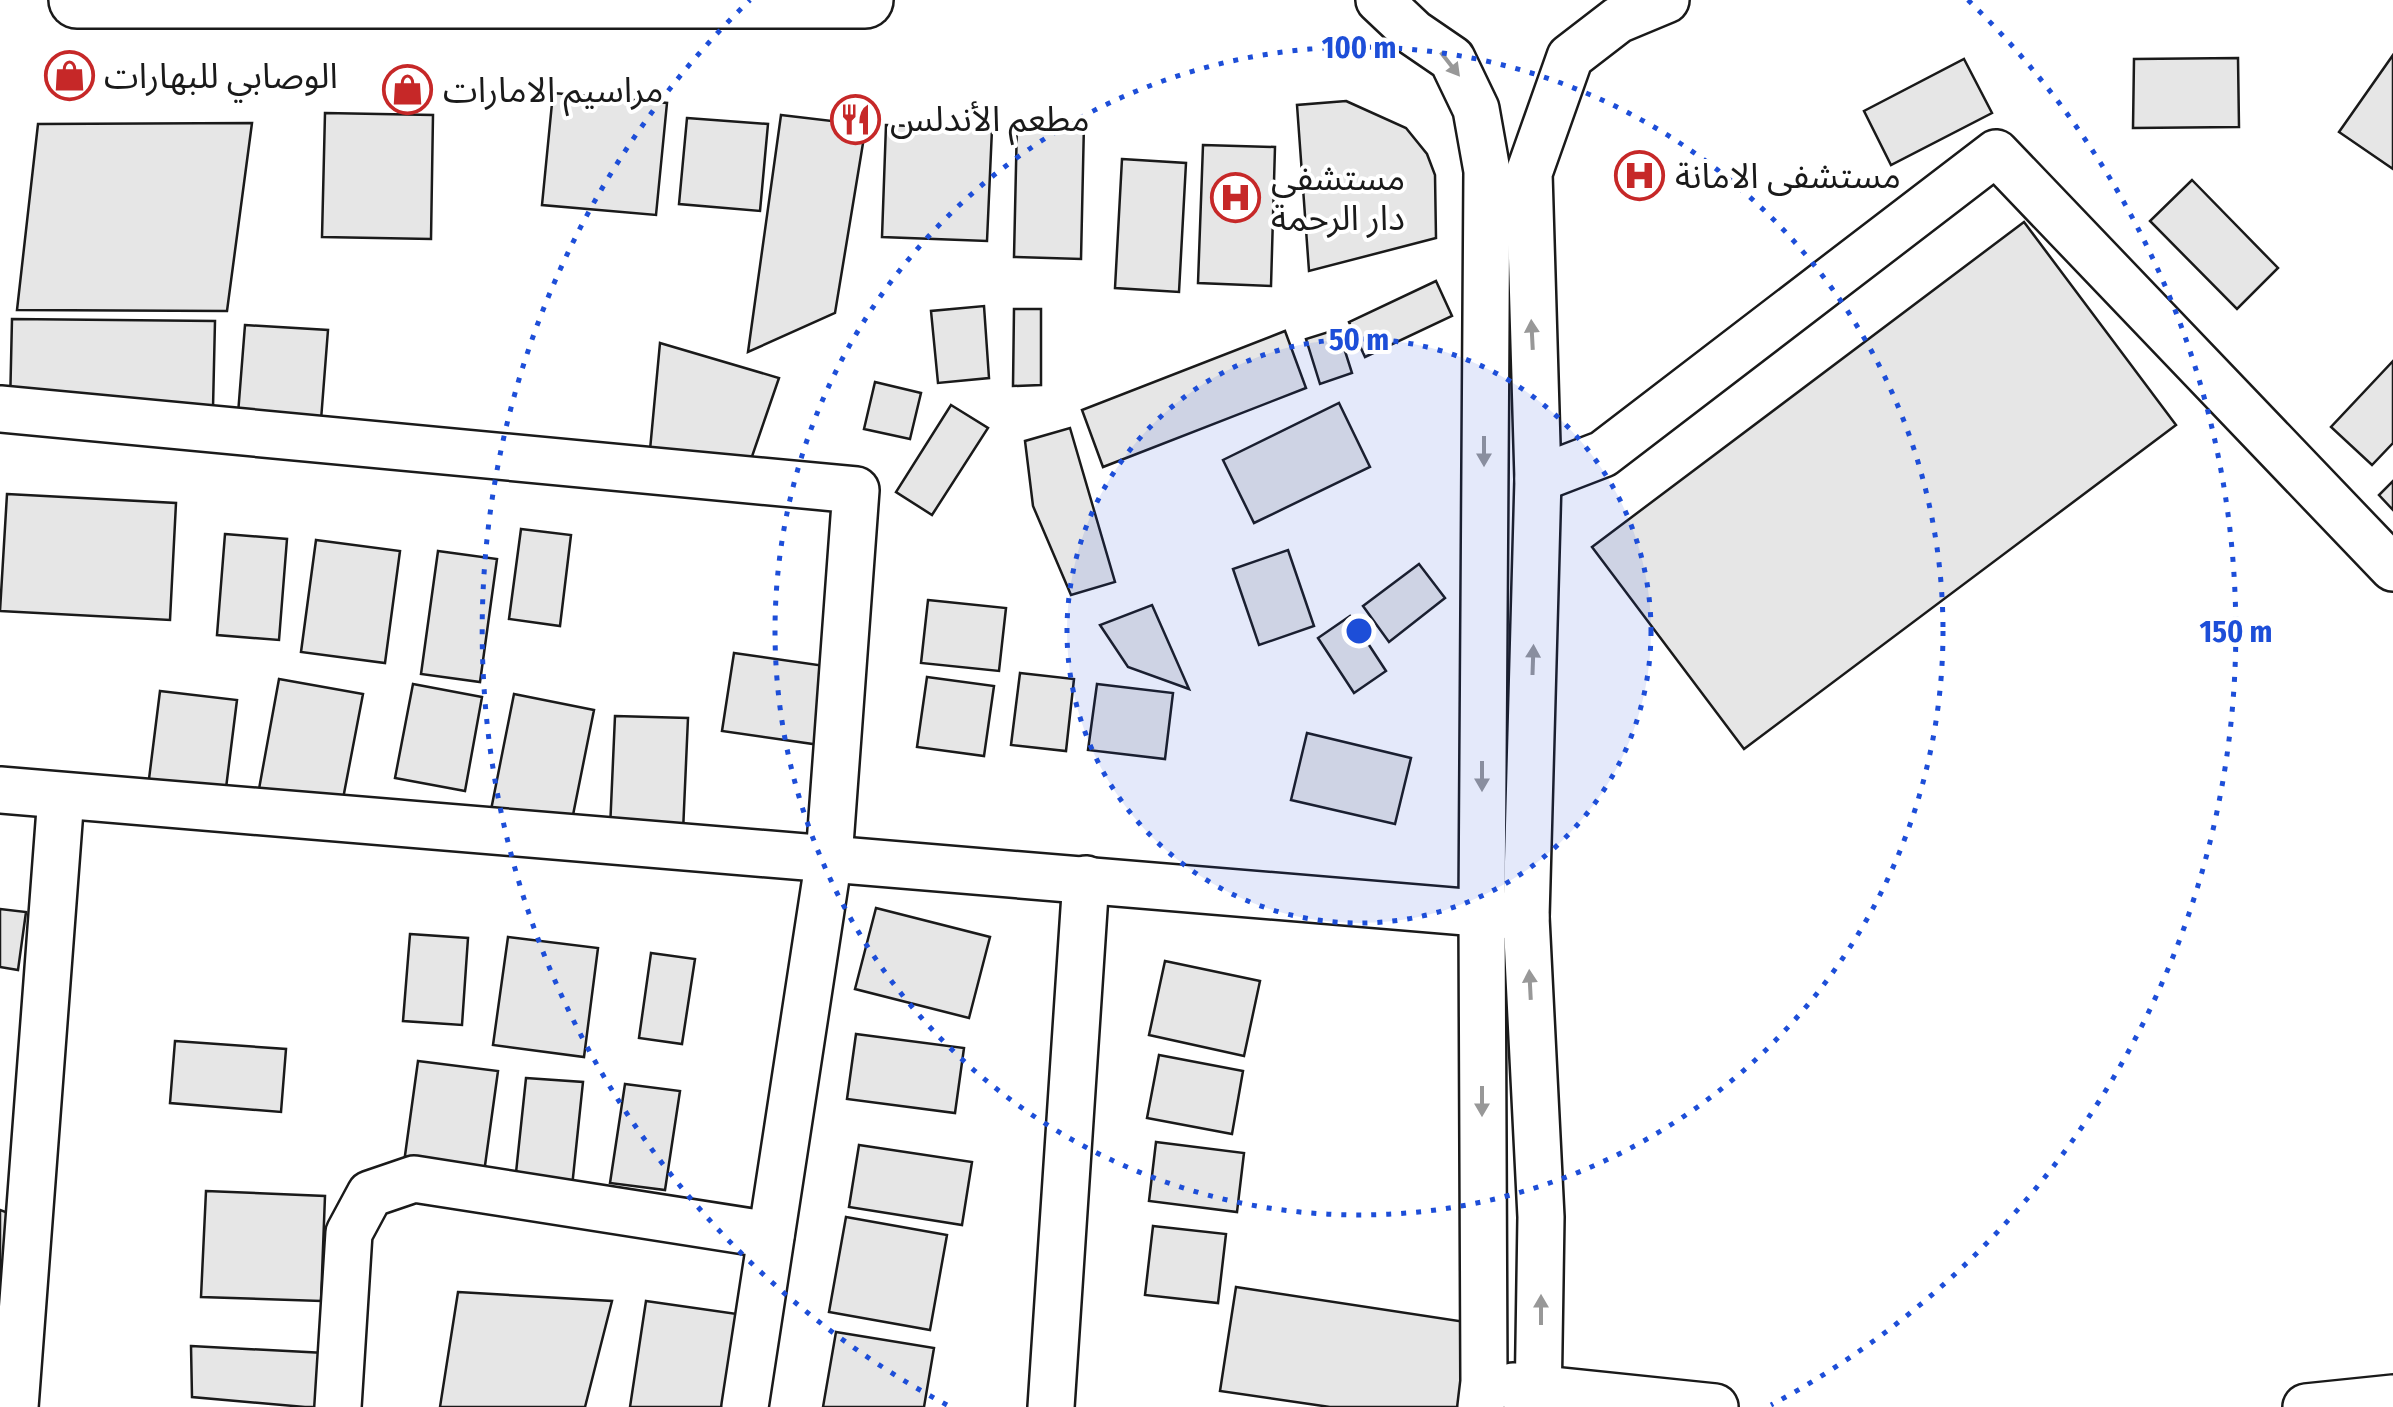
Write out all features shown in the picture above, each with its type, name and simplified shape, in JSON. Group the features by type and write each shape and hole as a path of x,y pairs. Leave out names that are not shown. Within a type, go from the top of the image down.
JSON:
{"main road":[{"path":"77,0 866,0"}],"street":[{"path":"1378,0 1414,33 1452,59 1476,109 1486,171 1482,1394 1715,1407"},
{"path":"1539,1398 1541,1216 1526,917 1538,479 1528,173 1570,57 1618,20 1666,0"},
{"path":"1538,479 1603,454 1996,153 2393,568"},
{"path":"0,409 856,490 829,858 745,1407"},
{"path":"0,790 1526,917"},
{"path":"15,1407 61,796"},
{"path":"1051,1407 1086,879"},
{"path":"338,1407 348,1233 370,1194 414,1179 771,1235"},
{"path":"2306,1407 2393,1398"}],"building":[{"path":"2393,55 2393,169 2339,132"},
{"path":"2238,58 2239,127 2133,128 2134,59"},
{"path":"1964,59 1992,113 1891,165 1864,111"},
{"path":"553,93 667,103 656,215 542,205"},
{"path":"1346,101 1406,128 1427,154 1435,175 1436,238 1309,271 1297,105"},
{"path":"325,113 433,115 431,239 322,237"},
{"path":"781,115 866,125 835,313 748,352"},
{"path":"687,118 768,124 760,211 679,204"},
{"path":"1017,122 1084,123 1081,259 1014,257"},
{"path":"252,123 227,311 17,310 38,124"},
{"path":"886,125 992,129 987,241 882,237"},
{"path":"1203,145 1275,147 1271,286 1198,283"},
{"path":"1122,159 1186,163 1179,292 1115,288"},
{"path":"2192,180 2278,268 2237,309 2150,221"},
{"path":"2024,222 2176,425 1744,749 1592,547"},
{"path":"1436,281 1452,316 1365,357 1349,322"},
{"path":"984,306 989,378 938,383 931,311"},
{"path":"1014,309 1041,309 1041,385 1013,386"},
{"path":"12,319 215,321 213,408 10,406"},
{"path":"245,325 328,330 321,420 238,414"},
{"path":"1338,329 1352,373 1320,384 1306,339"},
{"path":"1285,331 1306,388 1103,467 1082,410"},
{"path":"660,343 779,378 747,471 650,450"},
{"path":"2393,361 2393,443 2372,465 2331,427"},
{"path":"875,382 921,393 910,439 864,429"},
{"path":"1339,403 1370,467 1254,523 1223,460"},
{"path":"951,405 988,428 932,515 896,492"},
{"path":"1070,428 1115,582 1071,595 1033,506 1025,441"},
{"path":"2393,481 2393,510 2379,495"},
{"path":"7,494 176,503 170,620 0,611"},
{"path":"521,529 571,535 560,626 509,619"},
{"path":"225,534 287,539 279,640 217,635"},
{"path":"316,540 400,551 385,663 301,652"},
{"path":"1288,550 1314,626 1259,645 1233,569"},
{"path":"438,551 497,559 480,682 421,674"},
{"path":"1419,564 1445,598 1389,642 1363,606"},
{"path":"928,600 1006,608 999,671 921,663"},
{"path":"1152,605 1189,689 1128,667 1100,625"},
{"path":"1350,616 1386,671 1354,693 1318,638"},
{"path":"734,653 832,667 820,745 722,731"},
{"path":"1020,673 1074,679 1066,751 1011,745"},
{"path":"927,677 994,686 984,756 917,747"},
{"path":"279,679 363,694 342,804 259,789"},
{"path":"413,684 482,697 465,791 395,778"},
{"path":"1097,684 1173,693 1165,759 1088,750"},
{"path":"160,691 237,700 225,796 148,787"},
{"path":"514,694 594,710 570,830 490,815"},
{"path":"615,716 688,718 683,832 610,829"},
{"path":"1307,733 1411,758 1395,824 1291,800"},
{"path":"876,908 990,937 969,1018 855,989"},
{"path":"0,909 26,912 18,970 0,967"},
{"path":"410,934 468,938 462,1025 403,1021"},
{"path":"508,937 598,948 584,1057 493,1045"},
{"path":"651,953 695,959 682,1044 639,1038"},
{"path":"1165,961 1260,981 1244,1056 1149,1035"},
{"path":"856,1034 964,1048 955,1113 847,1099"},
{"path":"175,1041 286,1049 281,1112 170,1103"},
{"path":"1159,1055 1243,1071 1232,1134 1147,1118"},
{"path":"418,1061 498,1071 483,1180 403,1170"},
{"path":"526,1078 583,1082 572,1187 515,1182"},
{"path":"625,1084 680,1091 665,1190 610,1183"},
{"path":"1156,1142 1244,1153 1237,1212 1149,1201"},
{"path":"859,1145 972,1162 962,1225 849,1207"},
{"path":"206,1191 325,1196 321,1301 201,1297"},
{"path":"0,1210 37,1224 0,1320"},
{"path":"846,1217 947,1235 930,1330 829,1312"},
{"path":"1153,1226 1226,1234 1218,1303 1145,1295"},
{"path":"1236,1287 1472,1323 1459,1407 1330,1407 1220,1391"},
{"path":"458,1292 612,1301 585,1407 440,1407"},
{"path":"646,1301 744,1315 731,1407 630,1407"},
{"path":"836,1332 934,1348 924,1407 823,1407"},
{"path":"191,1346 363,1355 360,1407 305,1407 192,1397"}],"place":[{"name":"الوصابي للبهارات","path":"69,76"},
{"name":"مراسيم الامارات","path":"408,90"},
{"name":"مطعم الأندلس","path":"855,119"},
{"name":"مستشفى الامانة","path":"1640,176"},
{"name":"مستشفى دار الرحمة","path":"1236,198"}]}
